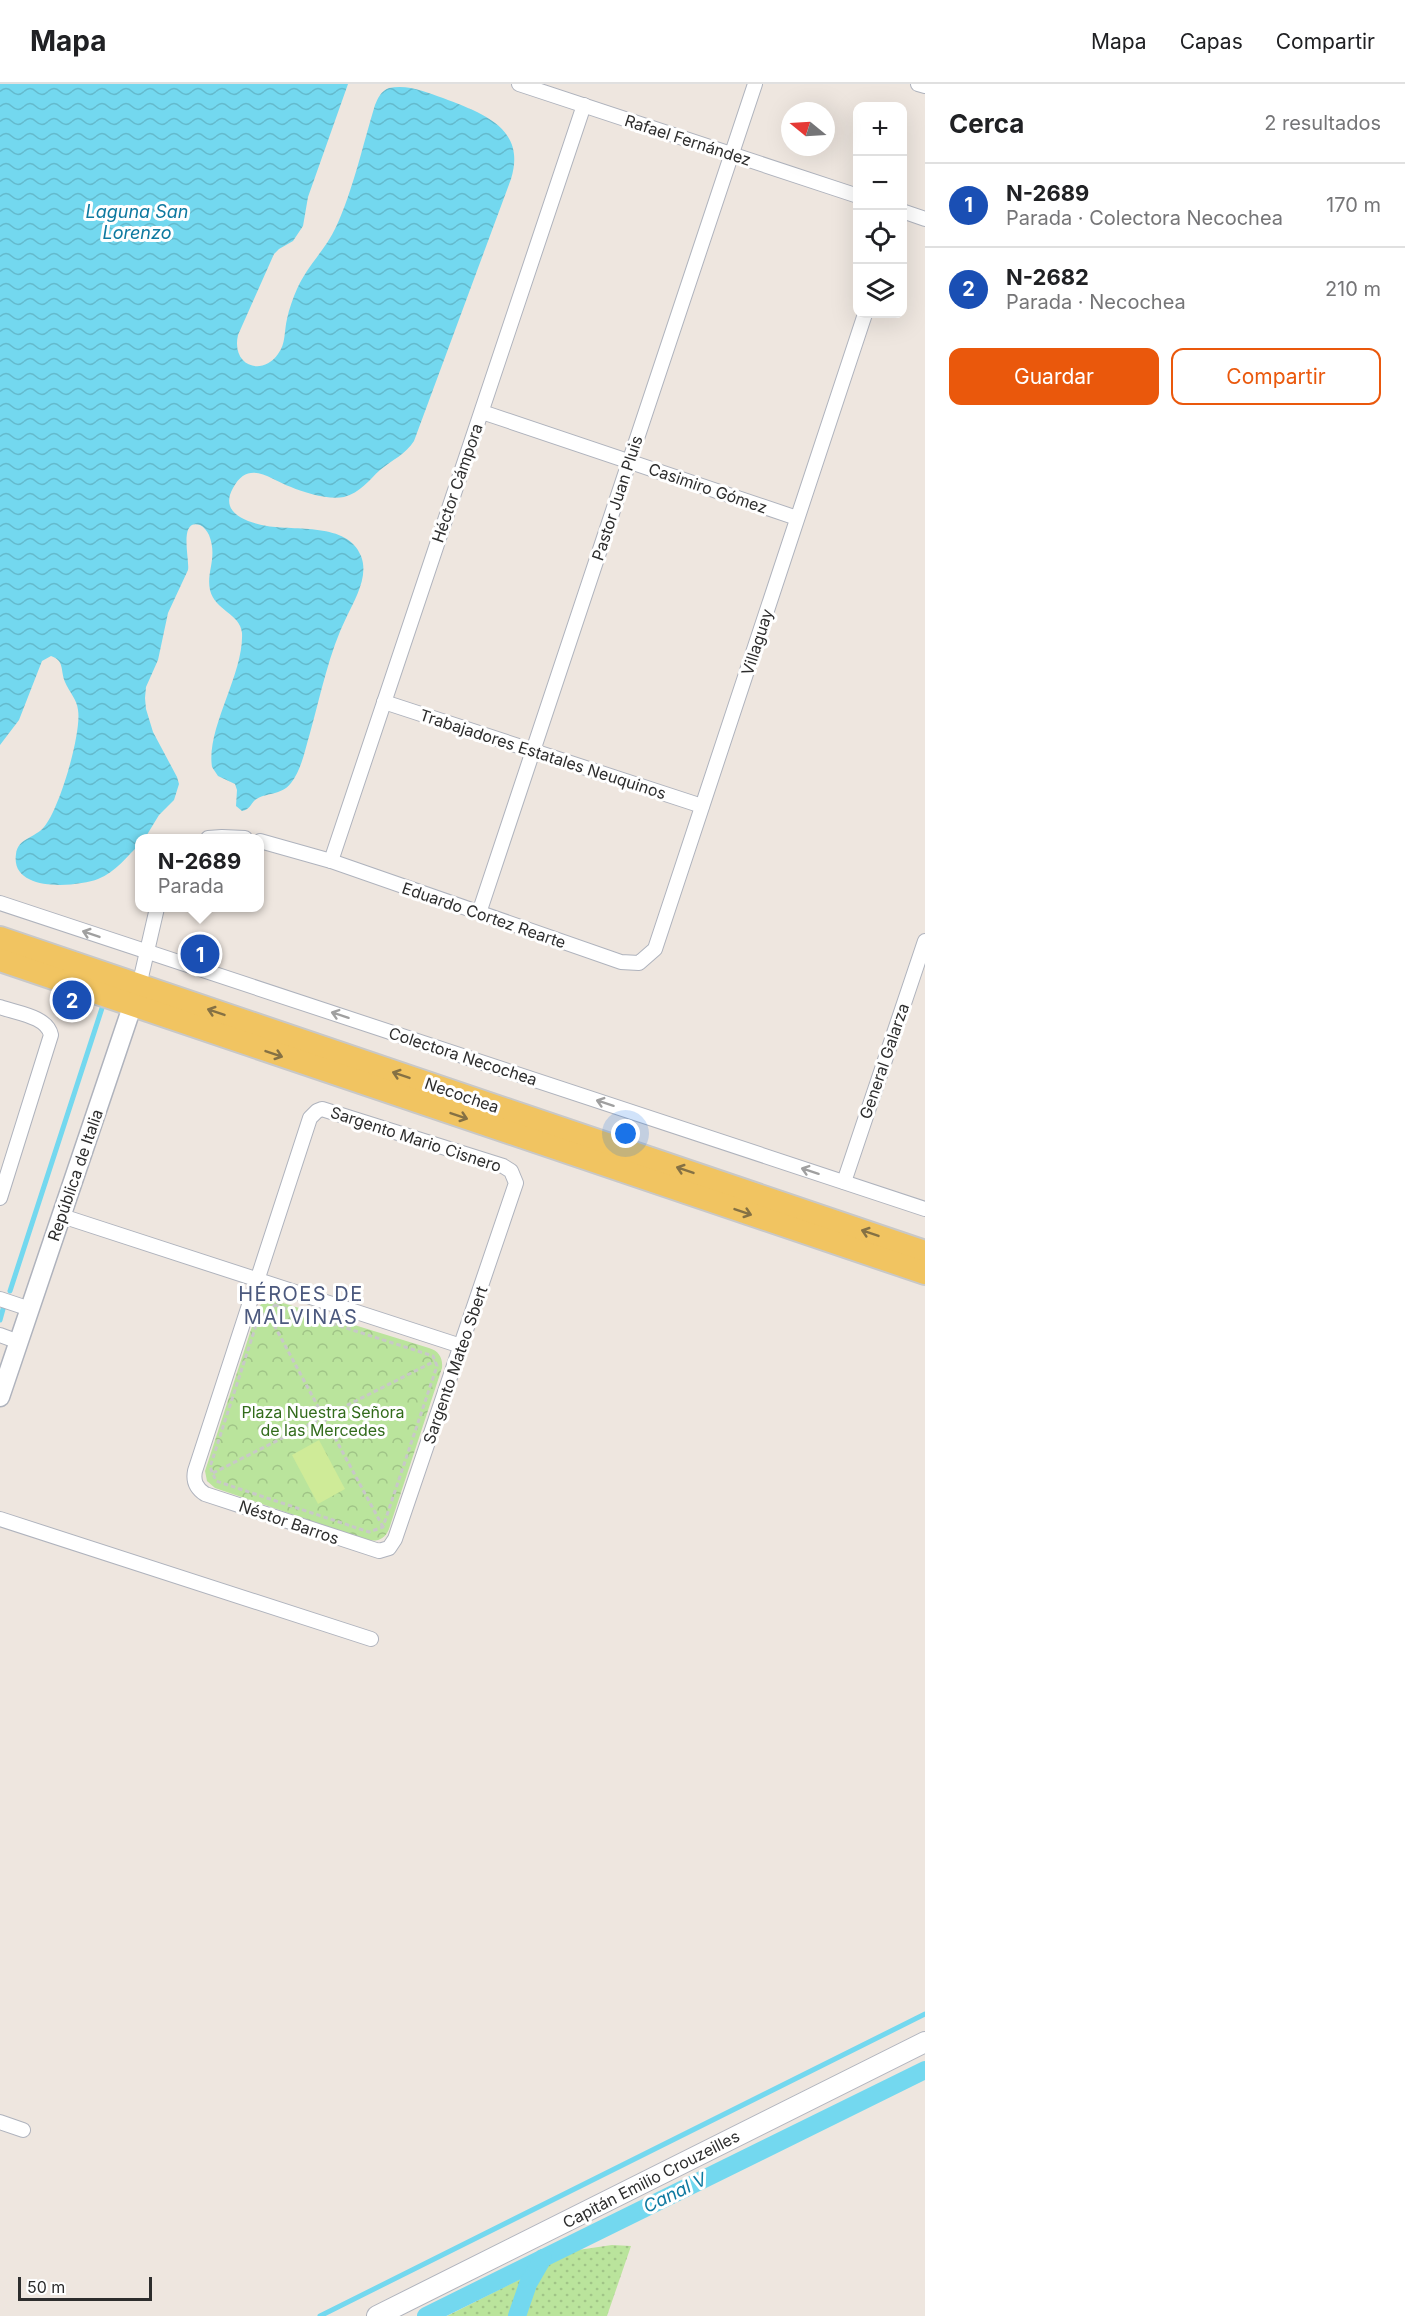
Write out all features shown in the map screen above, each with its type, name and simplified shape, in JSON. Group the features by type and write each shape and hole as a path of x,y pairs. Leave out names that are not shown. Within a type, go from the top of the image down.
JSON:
{"main road":[{"name":"Necochea","path":"0,938 136,996 925,1273"},
{"name":"Necochea","path":"0,960 136,996 925,1251"},
{"name":"Capitán Emilio Crouzeilles","path":"377,2316 925,2042"}],"street":[{"name":"Rafael Fernández","path":"519,84 853,194"},
{"name":"Pastor Juan Pluis","path":"479,913 755,84"},
{"path":"918,84 925,86"},
{"name":"Héctor Cámpora","path":"331,861 584,105"},
{"path":"907,212 925,219"},
{"name":"Villaguay","path":"639,963 655,949 864,318"},
{"name":"Casimiro Gómez","path":"482,412 797,518"},
{"name":"Trabajadores Estatales Neuquinos","path":"384,702 702,806"},
{"name":"Eduardo Cortez Rearte","path":"264,842 331,861 621,962 639,963"},
{"name":"Colectora Necochea","path":"0,903 925,1209"},
{"name":"República de Italia","path":"0,1397 136,996 156,912"},
{"name":"General Galarza","path":"843,1182 925,941"},
{"path":"0,1007 43,1022 50,1030 51,1041 0,1198"},
{"name":"Sargento Mario Cisnero","path":"257,1280 310,1118 317,1111 327,1109 356,1118 503,1166 514,1174"},
{"name":"Sargento Mateo Sbert","path":"384,1550 393,1544 395,1539 515,1188 514,1174"},
{"path":"62,1216 461,1346"},
{"name":"Néstor Barros","path":"257,1280 195,1471 197,1487 205,1494 373,1550 384,1550"},
{"path":"0,1299 30,1309"},
{"path":"0,1335 19,1342"},
{"path":"0,1519 371,1639"},
{"path":"0,2122 23,2130"}],"path":[{"path":"274,1305 433,1356 437,1366 383,1527 369,1532 216,1481 210,1467 258,1319 274,1305"},
{"path":"267,1312 383,1527"},
{"path":"213,1473 435,1361"}],"green space":[{"name":"Plaza Nuestra Señora de las Mercedes","path":"270,1299 429,1348 438,1353 441,1358 442,1368 389,1529 381,1539 367,1540 215,1488 207,1481 205,1471 258,1308 265,1300"},
{"path":"319,1440 345,1489 318,1504 292,1455"},
{"path":"612,2245 631,2246 607,2316 447,2316 578,2250"}],"water":[{"name":"Laguna San Lorenzo","path":"0,84 348,84 308,197 303,226 293,241 274,254 238,335 237,346 243,361 256,366 271,361 281,350 294,296 301,281 336,227 353,183 375,105 384,91 396,87 417,89 472,110 497,125 507,134 512,147 514,161 511,179 411,446 360,489 344,497 331,498 310,494 268,476 253,473 246,474 239,479 230,497 229,504 232,510 251,522 267,526 319,530 345,538 354,545 363,564 360,587 335,644 303,759 291,783 283,790 255,800 242,811 236,806 235,784 218,776 212,767 214,735 237,666 242,633 237,621 217,603 210,590 211,543 209,535 200,525 193,525 187,534 188,570 168,613 158,660 146,687 145,698 153,732 179,784 174,800 159,815 147,834 135,834 135,849 116,868 104,876 75,884 47,884 34,881 23,875 17,867 17,849 23,841 40,831 50,818 73,753 78,721 77,706 65,682 60,663 55,658 51,656 42,661 19,720 0,745"}],"waterway":[{"path":"10,1291 104,1002"},
{"path":"0,1320 3,1309"},
{"path":"320,2316 925,2014"},
{"name":"Canal V","path":"426,2316 925,2070"},
{"path":"517,2316 528,2284 543,2258"}],"place":[{"name":"N-2689","path":"200,954"},
{"name":"N-2682","path":"72,1000"}],"district":[{"name":"HÉROES DE MALVINAS","path":"301,1306"}]}
